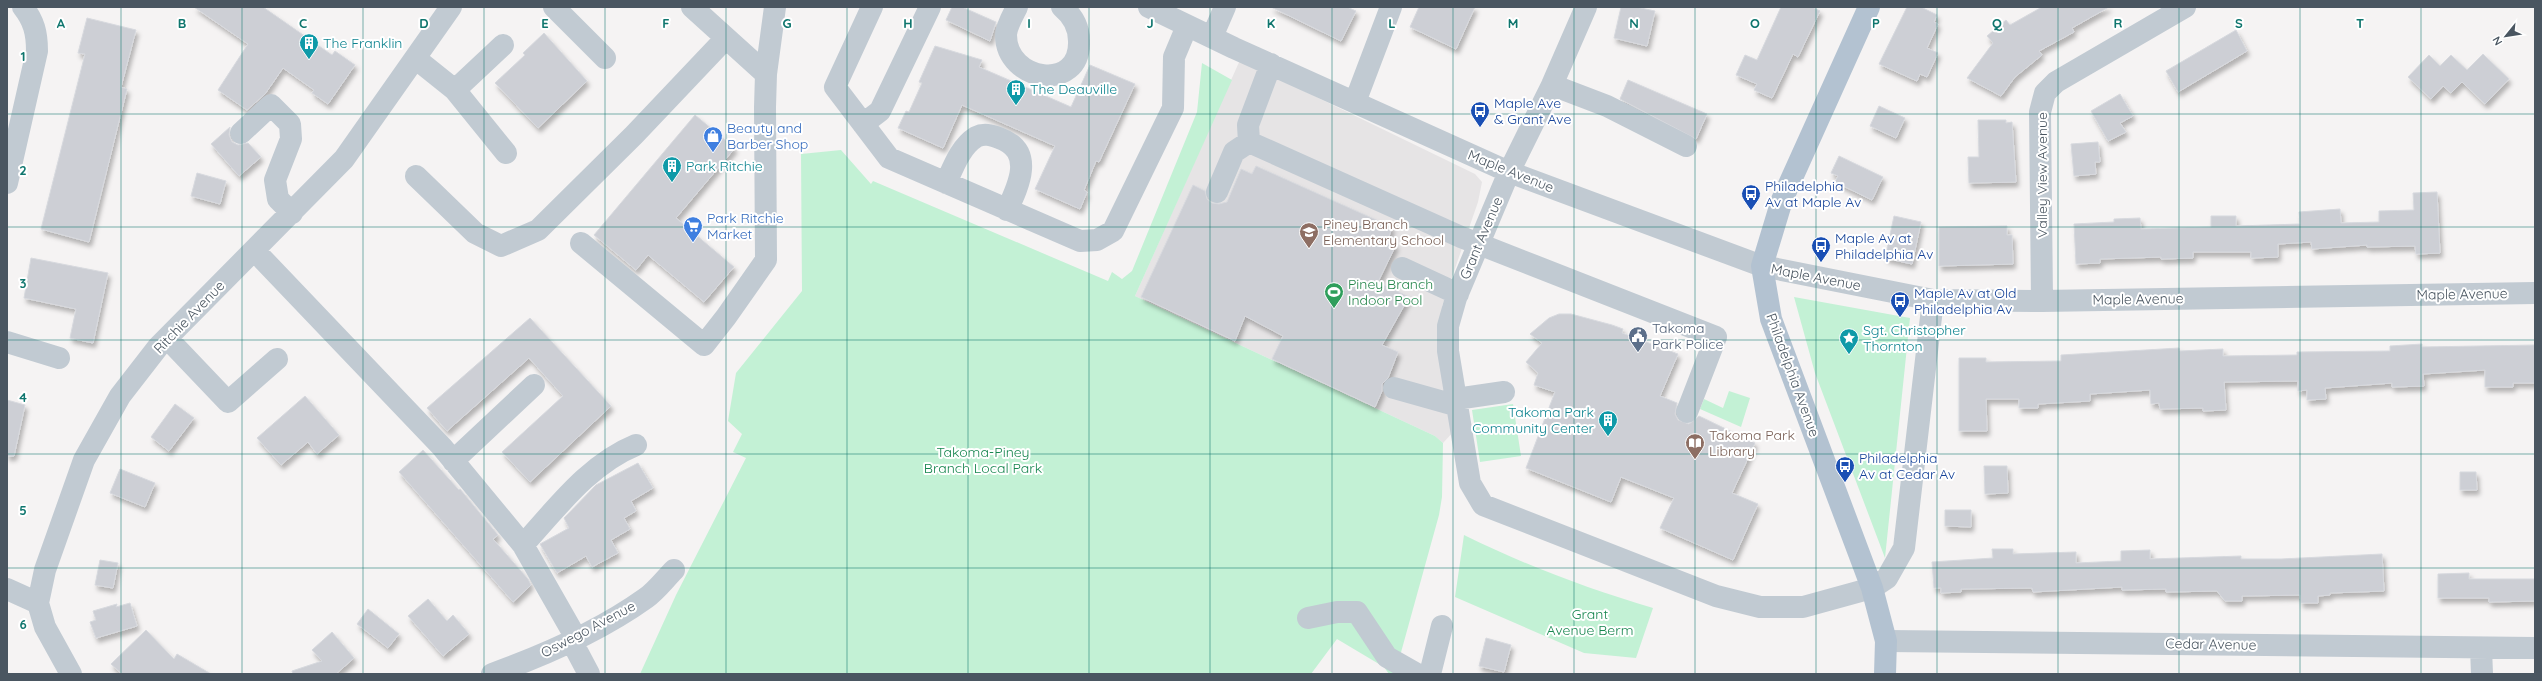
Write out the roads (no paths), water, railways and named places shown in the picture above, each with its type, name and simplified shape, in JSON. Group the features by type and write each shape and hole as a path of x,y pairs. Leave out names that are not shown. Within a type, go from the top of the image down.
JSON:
{"main road":[{"name":"Philadelphia Avenue","path":"1869,7 1782,200 1762,266 1771,319 1872,588 1886,641 1886,674"}],"street":[{"path":"7,183 37,51 37,33 30,16 23,7"},
{"name":"Ritchie Avenue","path":"72,674 45,627 38,603 45,570 84,460 120,396 167,338 344,159 451,7"},
{"path":"554,7 605,58"},
{"path":"692,7 766,74"},
{"path":"581,243 704,344 726,317 766,260 766,74 775,7"},
{"path":"872,7 835,87 889,158 1080,241 1097,240 1113,231 1173,108 1174,57 1187,26"},
{"path":"863,124 880,111 930,7"},
{"path":"1017,7 1006,34 1009,54 1020,66 1039,76 1054,77 1069,68 1080,53 1079,31 1070,14 1062,7"},
{"name":"Maple Avenue","path":"1149,7 1187,26 1509,172 1762,266 1933,300 2042,301 2535,293"},
{"path":"1212,37 1225,7"},
{"path":"1355,102 1391,7"},
{"name":"Grant Avenue","path":"1586,7 1552,86 1509,172 1470,263 1458,294 1448,332 1448,351 1470,484 1483,505 1716,596 1760,608 1803,607 1872,588"},
{"name":"Valley View Avenue","path":"2042,301 2040,112 2046,93 2056,82 2185,7"},
{"path":"416,176 475,233 501,246 534,233 634,135 726,38"},
{"path":"456,90 503,45"},
{"path":"415,58 456,90 506,153"},
{"path":"1249,142 1248,124 1271,64"},
{"path":"1552,86 1607,106 1686,146"},
{"path":"241,133 271,105 290,124 292,139 275,180 278,199 292,212"},
{"path":"946,183 958,156 975,138 987,134 1007,141 1021,156 1022,168 1018,187 1007,210"},
{"path":"1217,192 1234,152 1249,142"},
{"path":"1249,142 1462,237 1479,242 1716,337 1688,412"},
{"path":"254,250 453,461 522,546 573,639 589,674"},
{"path":"1402,268 1458,294"},
{"path":"1872,588 1887,578 1904,548 1933,300"},
{"path":"167,338 228,402 277,359"},
{"path":"7,342 60,358"},
{"path":"453,461 534,385"},
{"path":"1394,388 1457,403 1504,392"},
{"path":"522,546 588,476 616,453 636,445"},
{"name":"Oswego Avenue","path":"492,674 528,661 573,639 647,598 674,570"},
{"path":"7,589 38,603"},
{"path":"1308,618 1337,612 1357,612 1387,657 1417,674"},
{"path":"1430,674 1442,626"},
{"name":"Cedar Avenue","path":"1886,641 2535,648"},
{"path":"2481,648 2482,674"}],"place":[{"name":"The Franklin","path":"309,60"},
{"name":"The Deauville","path":"1016,106"},
{"name":"Maple Ave & Grant Ave","path":"1480,128"},
{"name":"Beauty and Barber Shop","path":"713,153"},
{"name":"Park Ritchie","path":"672,183"},
{"name":"Philadelphia Av at Maple Av","path":"1751,211"},
{"name":"Park Ritchie Market","path":"693,243"},
{"name":"Piney Branch Elementary School","path":"1309,249"},
{"name":"Maple Av at Philadelphia Av","path":"1821,263"},
{"name":"Piney Branch Indoor Pool","path":"1334,309"},
{"name":"Maple Av at Old Philadelphia Av","path":"1900,318"},
{"name":"Takoma Park Police","path":"1638,353"},
{"name":"Sgt. Christopher Thornton","path":"1849,355"},
{"name":"Takoma Park Community Center","path":"1608,437"},
{"name":"Takoma Park Library","path":"1695,460"},
{"name":"Philadelphia Av at Cedar Av","path":"1845,483"}],"park label":[{"name":"Takoma-Piney Branch Local Park","path":"983,460"},
{"name":"Grant Avenue Berm","path":"1590,622"}]}
